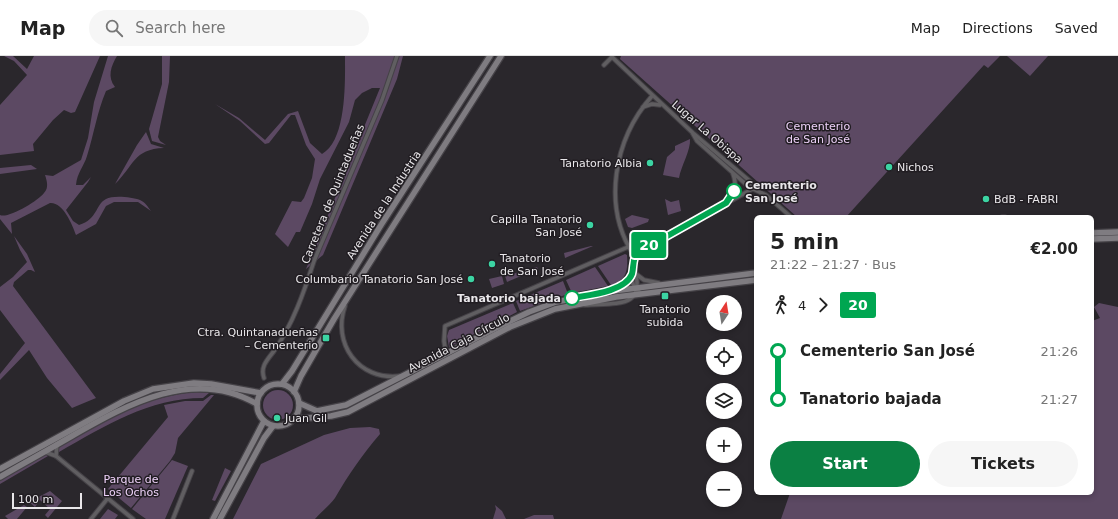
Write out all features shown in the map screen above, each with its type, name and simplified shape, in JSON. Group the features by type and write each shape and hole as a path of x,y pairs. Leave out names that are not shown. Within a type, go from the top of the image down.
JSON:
{"main road":[{"name":"Avenida de la Industria","path":"282,384 292,371 377,232 490,56"},
{"name":"Avenida de la Industria","path":"294,392 301,376 368,264 469,109 501,56"},
{"path":"1094,233 1118,232"},
{"path":"1094,239 1118,238"},
{"name":"Avenida Caja Círculo","path":"299,403 317,411 338,408 407,375 529,312 556,302 591,294 754,273"},
{"name":"Avenida Caja Círculo","path":"294,419 322,418 348,412 510,327 565,306 641,294 754,280"},
{"path":"0,469 124,401 153,389 194,383 211,384 261,393"},
{"path":"282,384 294,392 299,403 299,408 294,419 287,424 273,426 264,421 259,413 257,404 261,393 270,386 282,384"},
{"path":"0,477 57,444 132,404 168,392 189,390 220,391 243,396 257,404"},
{"path":"213,519 264,421"},
{"path":"220,519 264,438 273,426"}],"street":[{"name":"Carretera de Quintadueñas","path":"264,378 263,366 283,338 290,324 382,100 397,56"},
{"path":"604,65 612,57"},
{"name":"Lugar La Obispa","path":"612,57 693,133 751,182 754,188 766,195 789,215"},
{"path":"635,257 628,247 616,205 617,175 624,142 642,108 652,96"},
{"path":"642,108 652,104 662,105"},
{"path":"641,294 636,288 632,275 635,257 646,247 754,188 697,141 693,133"},
{"path":"726,203 733,194 735,186 733,172"},
{"path":"446,354 444,341 445,326 628,247"},
{"name":"Avenida de la Industria","path":"368,264 343,311 340,323 343,342 351,356 369,370 390,376 407,375"},
{"path":"633,264 636,274 636,288 634,295"},
{"path":"636,274 646,281 666,284"},
{"path":"591,294 616,288 624,284 632,275"},
{"path":"56,456 57,444"},
{"path":"44,452 56,456 108,498 128,517 133,519"},
{"path":"173,519 192,472"},
{"path":"91,519 108,498"}],"green space":[{"path":"4,56 13,56 27,69 34,56 100,56 75,112 71,113 64,110 53,120 33,144 34,151 0,155 0,105 27,75 14,61"},
{"path":"108,56 117,56 111,72 111,79 115,87 106,91 100,107 87,156 76,185 83,185 91,177 66,210 73,221 79,225 93,216 102,202 113,197 140,200 145,203 151,211 138,202 114,202 106,206 96,224 76,235 63,210 59,206 50,203 11,223 12,234 0,219 0,215 4,216 16,212 41,196 47,189 45,175 53,176 81,160 88,138 94,102"},
{"path":"162,56 170,56 169,82 158,137 160,141 166,145 152,141 149,129 162,84"},
{"path":"345,56 403,56 397,79 323,255 306,269 380,88 372,88 362,93 355,100 349,122 320,179 312,204 300,232 296,232 288,247 275,234 292,201 301,202 304,198 312,178 315,159 306,145 295,115 291,115 269,143 265,144 240,121 215,104 239,118 265,140 288,114 298,111 310,143 322,154 330,147 336,136 340,123 343,109"},
{"name":"Cementerio de San José","path":"621,56 1000,56 988,68 984,65 848,215 795,215 620,59"},
{"path":"1007,56 1048,56 1030,76"},
{"path":"146,132 151,144 164,148 154,149 140,155 115,184 137,145"},
{"path":"690,139 689,148 679,178 663,175 667,157 675,150 675,146"},
{"path":"31,165 37,169 0,174 0,168"},
{"path":"665,199 671,202 679,200 681,211 668,215"},
{"path":"632,215 649,219 648,222 632,228 628,227 625,219"},
{"path":"14,236 27,254 35,272 28,270 14,282 13,286 96,398 72,408 47,378 29,350 0,380 0,374 25,343 0,310 0,287 13,277 27,262"},
{"path":"593,246 565,258 564,253"},
{"path":"625,254 627,255 627,270 620,280 611,285 598,266"},
{"path":"537,267 538,269 507,282 505,276"},
{"path":"595,267 608,286 572,293 566,280"},
{"path":"502,276 504,284 492,288 489,279"},
{"path":"754,276 754,278 647,291 646,289"},
{"path":"563,281 568,294 520,311 516,301"},
{"path":"632,292 578,301 534,314 350,408 323,415 356,404 496,330 534,313 571,301"},
{"path":"513,303 517,312 449,347 447,336 449,330"},
{"path":"1099,303 1118,307 1118,519 781,519 789,495 1094,495 1094,320 1100,318 1094,307"},
{"path":"189,386 203,386 240,393 216,389 175,389 138,400 119,408 0,474 123,404 154,392"},
{"path":"278,390 289,394 293,405 289,416 278,420 267,416 263,405 267,394"},
{"path":"197,392 209,393 203,398 183,399 164,403 128,415 59,452 59,447 99,424 130,409 162,398"},
{"name":"Parque de Los Ochos","path":"211,395 214,395 178,438 175,453 170,461 131,508 108,489 168,417 164,405 185,401 203,401"},
{"path":"370,427 379,429 380,434 367,449 335,498 315,519 233,519 261,464 324,435 350,428"},
{"path":"260,437 217,519 216,519"},
{"path":"45,454 48,456 0,484 0,479"},
{"path":"172,460 188,466 165,519 146,519 132,509"},
{"path":"225,468 231,471 215,501 212,500"},
{"path":"50,491 62,501 48,518 45,515 50,509 40,500 35,507 29,502"},
{"path":"24,505 27,507 17,519 8,519 5,516"},
{"path":"495,505 502,511 506,519 493,519 496,509"},
{"name":"Parque de Los Ochos","path":"108,509 118,515 115,519 100,519"},
{"path":"534,515 553,515 554,519 524,519"}],"bus line":[{"name":"20","path":"572,298 612,290 624,284 632,275 634,260 637,253 726,203 734,191"}],"place":[{"name":"Tanatorio Albia","path":"650,163"},
{"name":"Nichos","path":"889,167"},
{"name":"Cementerio San José","path":"734,191"},
{"name":"BdB - FABRI","path":"986,199"},
{"name":"Capilla Tanatorio San José","path":"590,225"},
{"name":"Tanatorio de San José","path":"492,264"},
{"name":"Columbario Tanatorio San José","path":"471,279"},
{"name":"Tanatorio subida","path":"665,296"},
{"name":"Tanatorio bajada","path":"572,298"},
{"name":"Ctra. Quintanadueñas – Cementerio","path":"326,338"},
{"name":"Juan Gil","path":"277,418"}]}
